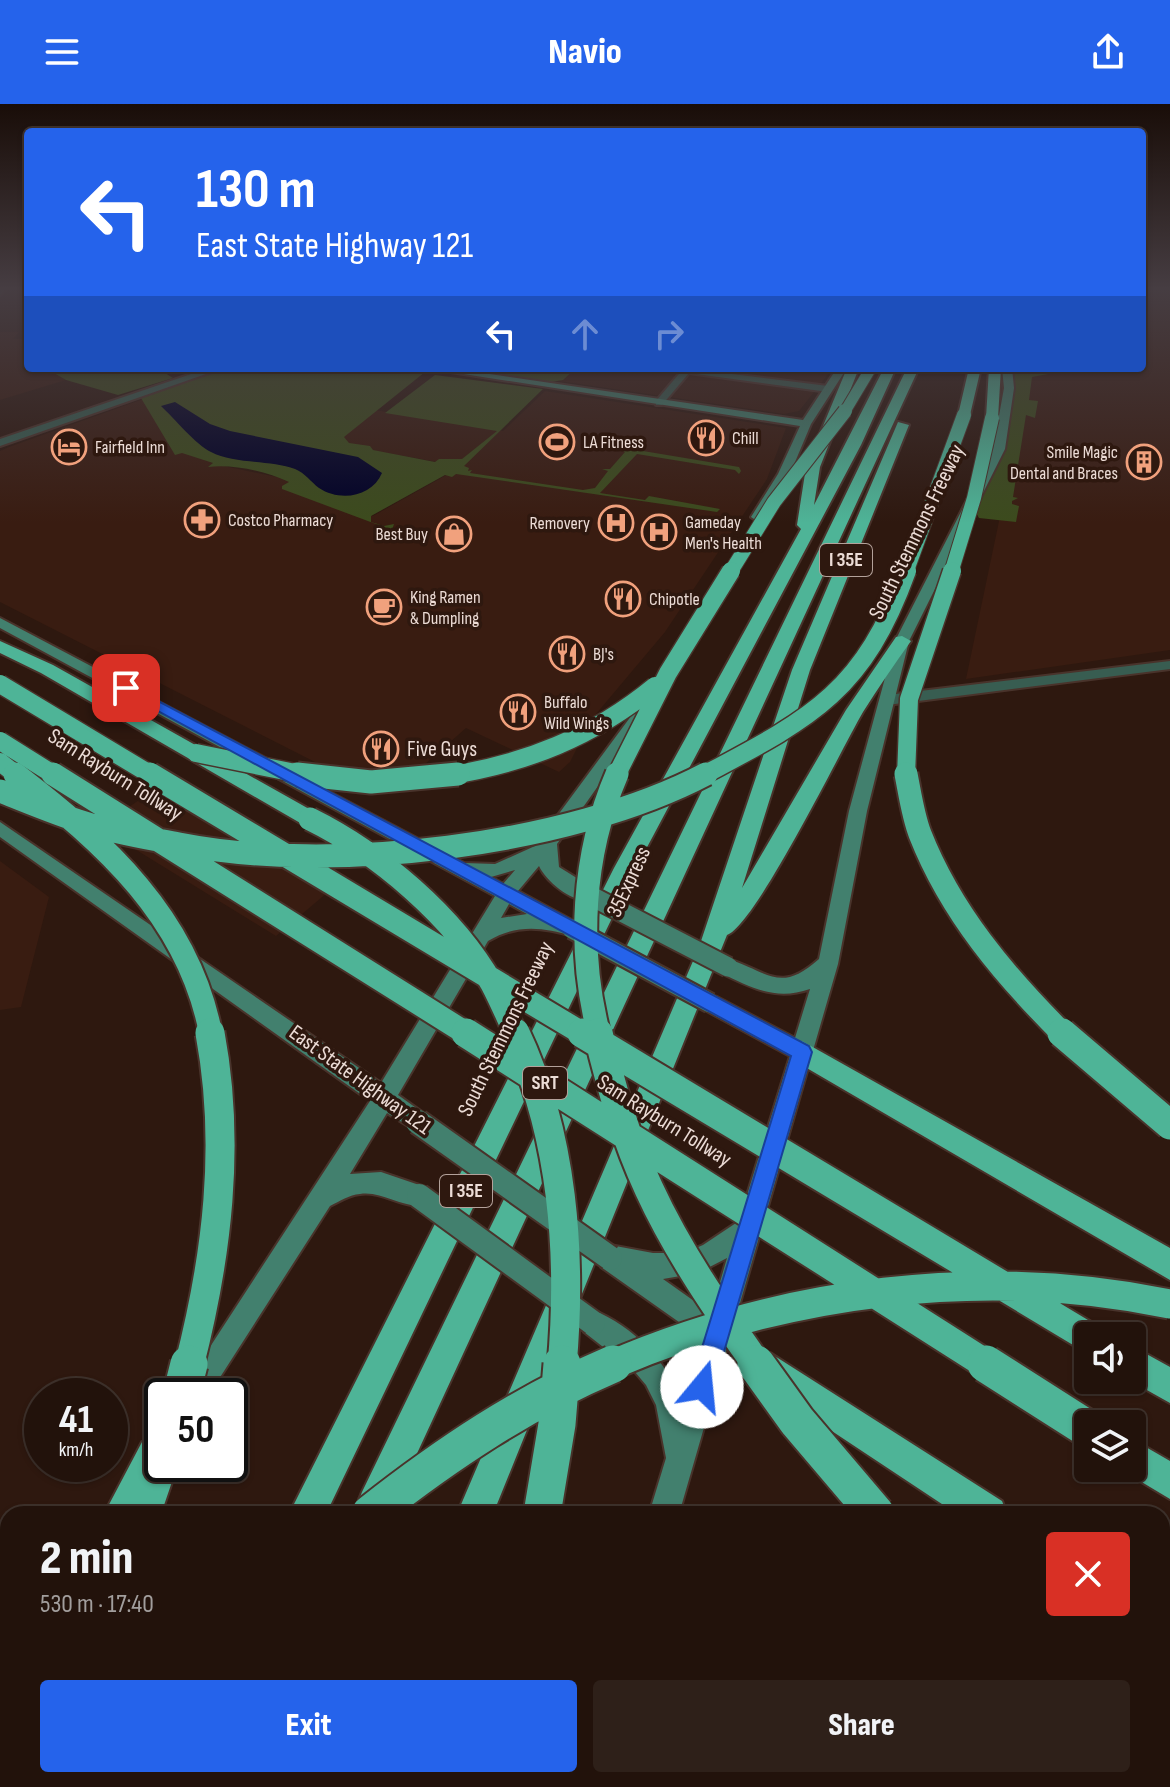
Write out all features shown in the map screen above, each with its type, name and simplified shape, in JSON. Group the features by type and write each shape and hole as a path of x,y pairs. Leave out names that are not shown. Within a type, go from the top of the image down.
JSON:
{"highway":[{"path":"801,543 813,467 851,372"},
{"path":"869,372 847,409 774,502 668,673 623,760 604,804 589,861 586,952 600,1042 611,1085 649,1189 711,1301 797,1421 869,1506"},
{"name":"South Stemmons Freeway","path":"311,1506 625,868 801,543 888,372"},
{"name":"35Express","path":"374,1506 911,372"},
{"path":"922,382 926,372"},
{"path":"0,791 27,804 97,827 159,841 227,851 311,855 408,851 503,839 574,824 688,784 746,756 802,720 838,690 866,657 887,625 964,415 974,372"},
{"path":"995,372 987,449 957,554 907,706 902,766 912,811 934,867 977,938 1013,982 1088,1058 1170,1125"},
{"name":"I 35E","path":"479,1506 720,957 801,670 910,409"},
{"path":"720,957 764,868 873,678 902,641"},
{"path":"0,646 363,847 411,885 456,934 492,983 535,1073 561,1185 568,1264 567,1342 556,1445 544,1506"},
{"path":"196,753 280,772 368,782 441,777 498,766 568,744 628,710 668,673"},
{"name":"Sam Rayburn Tollway","path":"0,684 1074,1329"},
{"name":"Sam Rayburn Tollway","path":"0,741 1074,1420"},
{"path":"0,762 83,828 120,862 154,902 174,934 195,981 210,1030 219,1088 222,1143 220,1202 212,1268 185,1378"},
{"path":"802,1052 1170,1265"},
{"path":"380,1506 455,1449 545,1396 603,1366 750,1314 848,1294 951,1286 1055,1289 1170,1304"},
{"path":"718,1335 977,1506"},
{"path":"1146,1371 1170,1386"},
{"path":"1146,1466 1170,1481"},
{"path":"127,1506 144,1477"},
{"path":"145,1506 151,1482"}],"main road":[{"path":"456,372 806,424"},
{"path":"204,1378 321,1199 441,1006 506,893 548,843 660,688 784,474 806,424 839,372"},
{"name":"South Stemmons Freeway","path":"666,1506 828,964 858,811 902,641 999,449 1009,388 1007,372"},
{"path":"0,622 802,1052"},
{"name":"East State Highway 121","path":"0,828 718,1335"},
{"path":"548,843 544,860 549,870 589,895 720,957 762,984 788,988 810,982 828,964"},
{"path":"451,863 477,871 497,871 523,860 548,843"},
{"path":"480,936 498,924 534,920 568,927"},
{"path":"321,1199 353,1182 372,1180 419,1196 593,1323 641,1360 664,1383 675,1414 679,1464"},
{"path":"610,1258 654,1268 676,1268 698,1261 749,1229"},
{"path":"120,1506 144,1473"}],"street":[{"path":"0,443 206,372"},
{"path":"659,403 685,372"},
{"path":"709,372 828,389"},
{"path":"887,700 1170,665"}],"shaded area":[{"path":"0,366 24,366 24,372 52,372 66,380 0,400"},
{"path":"1146,366 1170,366 1170,650 966,679 1030,372 1146,372"},
{"path":"570,372 830,372 799,411 784,414 559,381"},
{"path":"545,391 786,428 767,479 665,632 591,720 570,762 559,772 466,728 391,794 370,790 0,602 0,451 9,447 146,398 185,453 219,465 277,477 373,516 450,473 457,474 465,467 331,443 375,410 503,431"},
{"path":"172,778 347,876 276,936 99,827"},
{"path":"0,861 49,897 21,1007 0,1010"}],"green space":[{"path":"52,372 163,372 173,378 118,395 66,380"},
{"path":"216,372 425,372 344,437 349,443 370,446 373,450 435,462 439,459 462,459 497,431 385,413 435,375 543,389 464,466 469,468 468,471 472,470 470,473 583,490 595,488 608,471 602,469 610,469 625,452 619,449 625,448 739,467 741,471 739,474 735,470 637,454 600,493 645,500 649,496 720,509 717,512 456,474 452,477 445,475 371,516 371,522 384,526 394,524 392,530 282,489 289,482 270,475 249,469 208,467 213,463 182,453 175,455 141,398"},
{"path":"486,372 572,372 563,380 551,382"},
{"path":"1011,372 1059,372 1032,377 1029,400 1038,401 1035,418 1026,415 1013,497 1018,498 1012,501 1012,504 1019,506 1016,522 979,518 975,511 990,478"}],"water":[{"path":"175,402 210,424 230,431 358,457 382,473 363,492 336,495 319,488 295,469 220,456 199,444 161,406"}],"place":[{"name":"Chill","path":"706,438"},
{"name":"LA Fitness","path":"557,442"},
{"name":"Fairfield Inn","path":"69,447"},
{"name":"Smile Magic Dental and Braces","path":"1144,462"},
{"name":"Costco Pharmacy","path":"202,520"},
{"name":"Removery","path":"616,523"},
{"name":"Gameday Men's Health","path":"659,532"},
{"name":"Best Buy","path":"454,534"},
{"name":"Chipotle","path":"623,599"},
{"name":"King Ramen & Dumpling","path":"384,607"},
{"name":"BJ's","path":"567,654"},
{"name":"Buffalo Wild Wings","path":"518,712"},
{"name":"Five Guys","path":"381,749"}],"route":[{"path":"126,688 802,1052 702,1387"}]}
